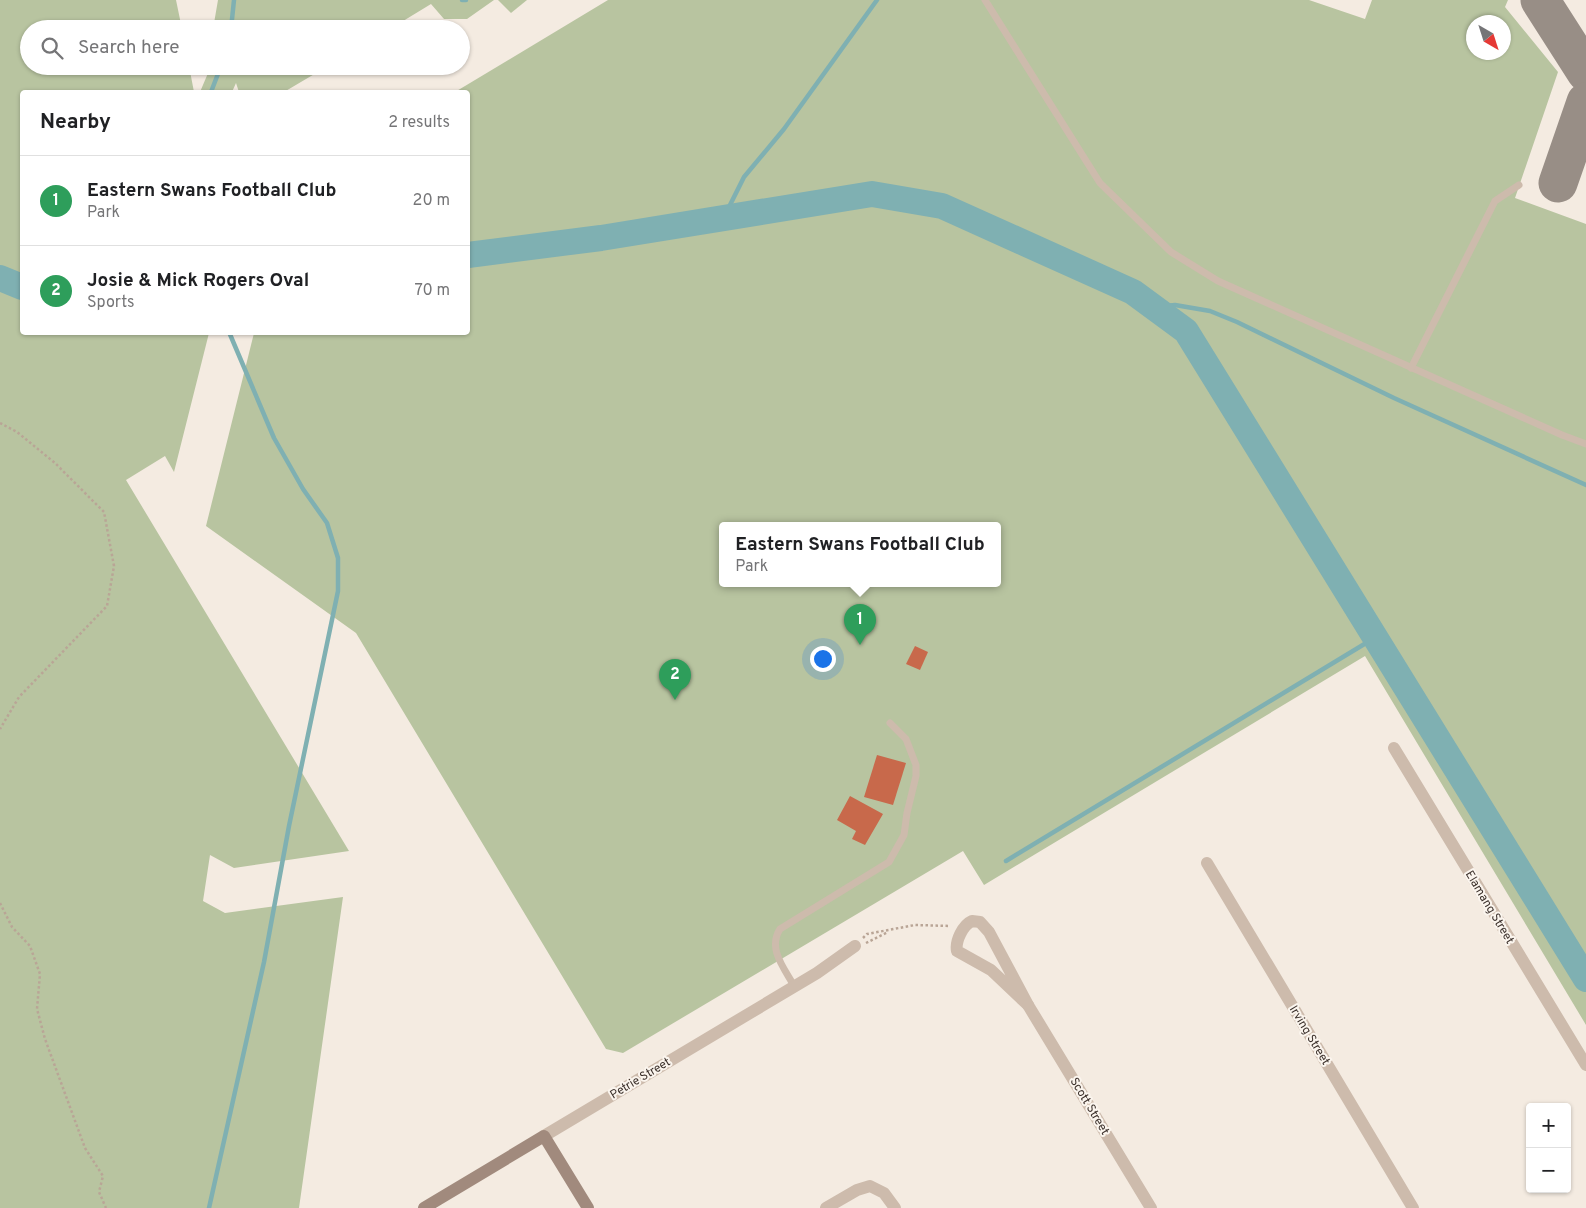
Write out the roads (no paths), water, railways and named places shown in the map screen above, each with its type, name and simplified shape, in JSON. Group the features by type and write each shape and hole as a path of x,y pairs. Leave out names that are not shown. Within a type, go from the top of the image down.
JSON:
{"street":[{"name":"Elamang Street","path":"1394,748 1586,1066"},
{"name":"Irving Street","path":"1207,863 1413,1208"},
{"path":"978,921 985,926 1028,1005 991,970 957,951 956,943 968,924 978,921"},
{"name":"Petrie Street","path":"424,1208 794,986 855,946"},
{"name":"Scott Street","path":"1028,1005 1151,1208"},
{"path":"544,1136 588,1208"},
{"path":"826,1208 857,1190 870,1186 884,1193 895,1208"}],"lane":[{"path":"985,0 1100,183 1171,252 1218,281 1586,444"},
{"path":"1411,368 1495,201 1519,185"},
{"path":"794,986 775,950 774,942 780,929 889,862 904,835 916,776 916,765 905,738 890,723"}],"waterway":[{"path":"232,20 234,0"},
{"path":"723,219 744,177 784,129 877,0"},
{"path":"212,90 218,75"},
{"path":"470,255 601,238 872,194 942,206 1133,292 1186,331 1586,979"},
{"path":"0,278 20,286"},
{"path":"1153,307 1175,305 1210,311 1237,322 1394,398 1586,485"},
{"path":"209,1208 264,962 289,826 338,591 338,558 327,523 303,489 274,438 230,335"},
{"path":"1006,861 1376,637"}],"place":[{"name":"Eastern Swans Football Club","path":"860,645"},
{"name":"Josie & Mick Rogers Oval","path":"675,700"}]}
